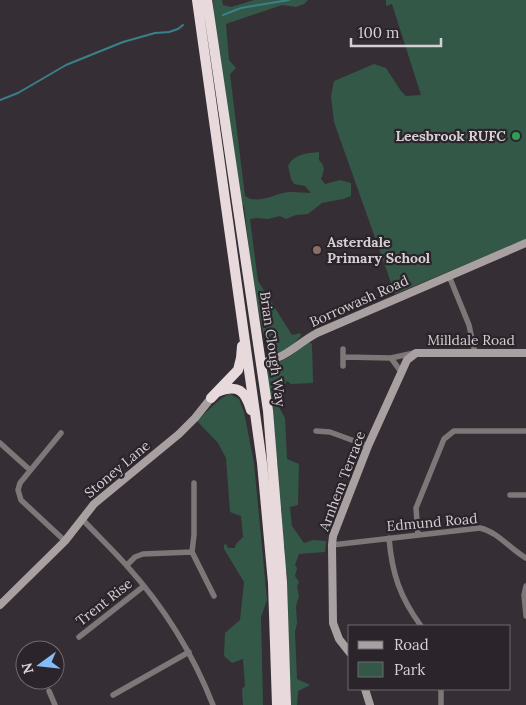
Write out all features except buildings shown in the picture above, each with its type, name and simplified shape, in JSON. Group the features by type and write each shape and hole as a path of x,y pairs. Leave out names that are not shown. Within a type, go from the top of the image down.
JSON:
{"highway":[{"name":"Brian Clough Way","path":"198,0 258,430 273,584 277,705"},
{"name":"Brian Clough Way","path":"207,0 262,363 273,460 282,582 286,705"},
{"path":"214,395 236,373 241,362 242,338 238,288"},
{"path":"214,395 232,388 242,392 249,403 258,430"}],"street":[{"name":"Borrowash Road","path":"262,363 281,358 305,339 317,333 526,244"},
{"path":"449,276 468,325 475,353"},
{"path":"343,349 343,366"},
{"path":"343,357 391,358 416,353"},
{"name":"Milldale Road","path":"416,353 526,353"},
{"name":"Arnhem Terrace","path":"348,650 339,639 333,623 332,545 340,514 368,446 408,360 416,353"},
{"path":"391,358 402,373"},
{"name":"Stoney Lane","path":"0,605 4,595 65,541 94,504 179,434 214,395"},
{"path":"316,431 330,432 368,446"},
{"path":"418,535 416,508 444,439 447,436 454,431 526,431"},
{"path":"61,433 20,483 18,490 21,500 65,541"},
{"path":"0,443 30,470"},
{"path":"194,484 192,552 214,596"},
{"path":"510,495 526,495"},
{"path":"82,520 127,565 174,627 189,652 213,705"},
{"name":"Edmund Road","path":"332,545 469,528 484,529 492,532 512,550 526,558"},
{"path":"389,538 390,556 397,584 406,604 420,625"},
{"path":"127,565 135,557 143,554 192,552"},
{"name":"Trent Rise","path":"79,637 144,586"},
{"path":"526,586 524,592 526,616"},
{"path":"113,695 189,652"},
{"path":"365,690 370,705"},
{"path":"441,690 442,705"},
{"path":"49,691 56,705"}],"green space":[{"path":"213,0 222,0 223,5 231,7 254,0 308,0 296,7 282,5 226,24 229,60 236,68 230,74 245,196 259,199 286,192 311,193 305,186 294,184 288,166 297,157 310,153 319,152 319,160 324,169 321,179 325,184 340,180 351,183 351,196 322,203 308,214 296,215 286,219 280,216 268,219 250,219 258,281 292,335 300,333 301,336 284,351 272,355 267,350 254,290 244,206 240,203 215,29"},
{"path":"386,0 526,0 526,239 395,294 334,122 331,96 334,81 374,64 386,68 406,96 421,95 392,4 386,6"},
{"path":"307,341 312,344 313,383 291,384 287,381 277,397 276,405 278,405 285,418 287,459 299,464 298,505 290,507 292,526 304,543 313,540 326,541 325,552 299,554 295,565 297,568 295,576 299,582 297,586 299,596 296,606 297,623 295,632 297,679 310,685 298,691 297,705 290,705 287,572 283,569 285,547 282,545 280,521 282,510 279,507 278,464 275,453 275,432 267,375 274,365 292,355"},
{"path":"230,394 239,399 244,412 254,463 267,600 261,617 263,705 243,705 242,689 245,686 243,659 232,663 224,656 225,633 240,620 244,582 224,549 224,545 226,544 228,548 235,548 236,544 243,537 241,516 230,512 226,458 218,443 197,421 226,395"}],"waterway":[{"path":"223,15 241,8 289,0"},
{"path":"0,100 18,93 66,65 123,42 155,33 169,32 183,25"}],"place":[{"name":"Leesbrook RUFC","path":"516,136"},
{"name":"Asterdale Primary School","path":"317,250"}]}
